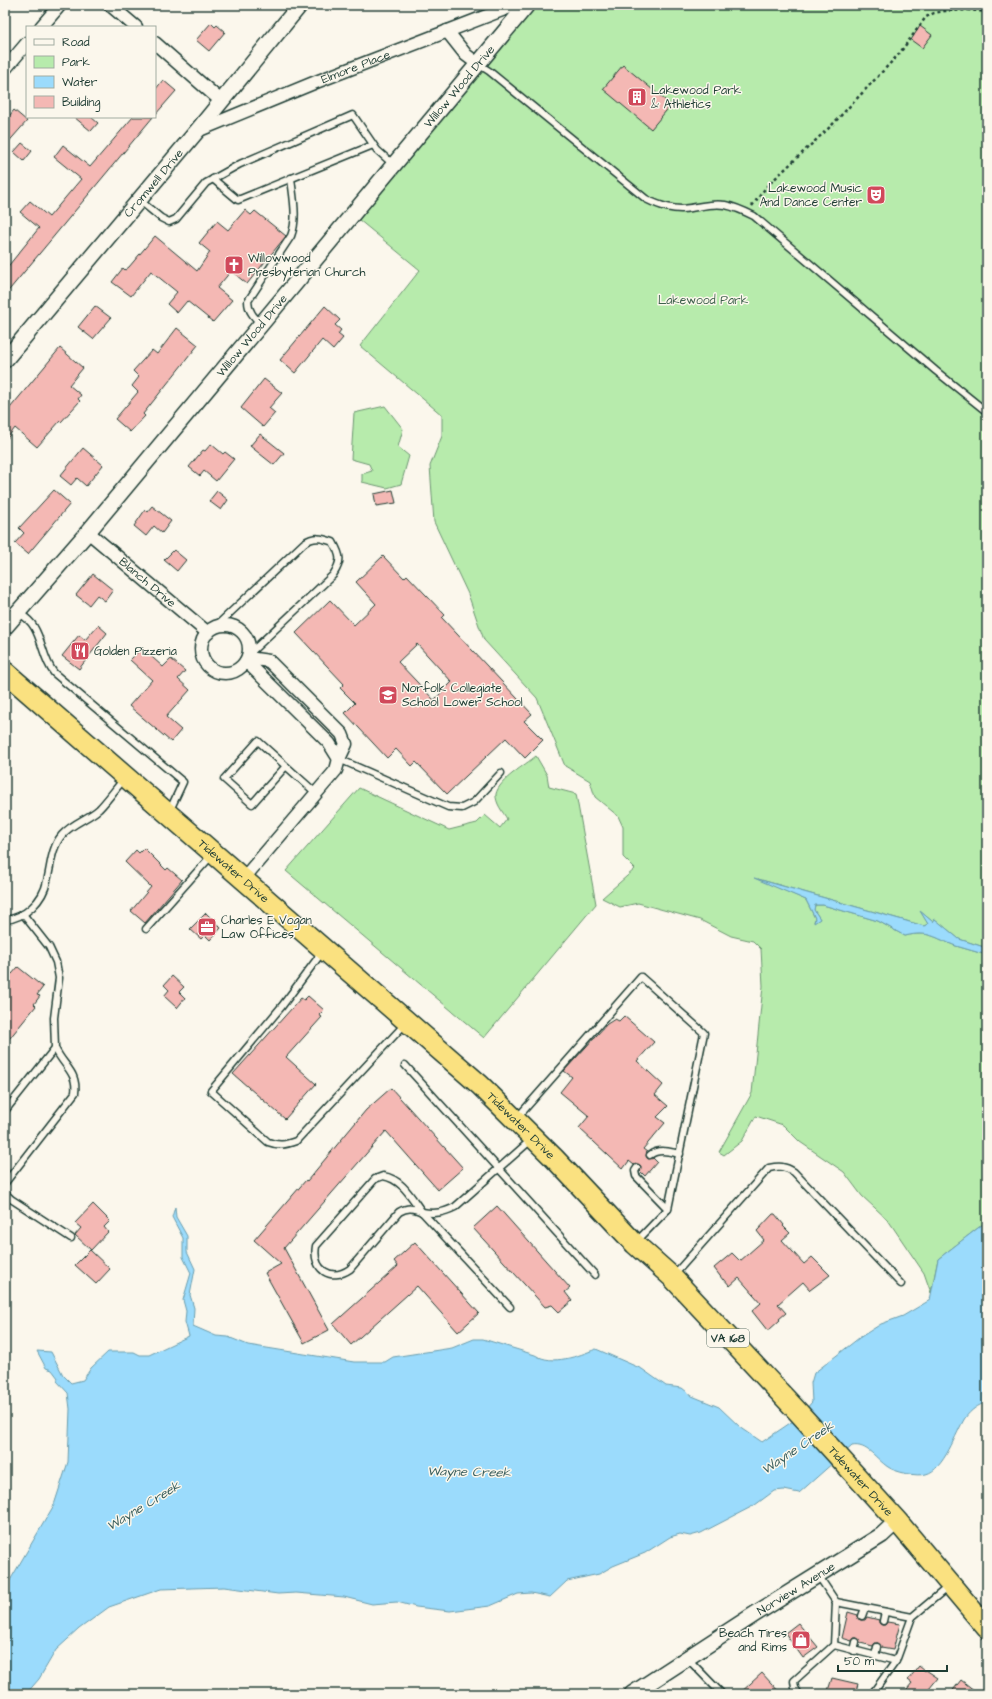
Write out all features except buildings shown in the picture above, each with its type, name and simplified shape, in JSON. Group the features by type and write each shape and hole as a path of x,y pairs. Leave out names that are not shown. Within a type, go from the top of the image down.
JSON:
{"highway":[{"name":"Tidewater Drive","path":"5,672 480,1085 515,1119 635,1244 672,1278 800,1414 898,1522 987,1628"}],"street":[{"path":"42,26 60,5"},
{"path":"110,5 135,26"},
{"name":"Cromwell Drive","path":"5,360 197,131 300,5"},
{"name":"Elmore Place","path":"197,131 316,82 515,5"},
{"name":"Willow Wood Drive","path":"5,627 88,532 527,5"},
{"path":"447,31 466,55 478,64"},
{"path":"5,69 26,44"},
{"path":"156,44 221,101"},
{"name":"Blanch Drive","path":"88,532 211,631"},
{"path":"222,626 230,626 244,634 248,640 248,657 239,668 232,672 225,673 211,668 206,663 202,648 204,640 211,631 222,626"},
{"path":"243,879 336,770 339,759 329,743 248,657"},
{"name":"Norview Avenue","path":"632,1694 882,1535 898,1522"}],"lane":[{"path":"478,64 489,71 646,199 661,206 674,209 690,208 706,204 724,204 738,208 754,216 936,371 987,412"},
{"path":"139,200 161,218 169,222 176,219 206,183 240,164 353,116 377,150 394,165"},
{"path":"213,179 238,200 373,145"},
{"path":"261,324 253,317 248,308 248,301 291,236 294,228 295,213 291,178"},
{"path":"211,631 309,539 320,538 333,542 339,553 339,566 333,575 248,657"},
{"path":"18,612 34,626 41,640 45,658 54,673 183,782 168,814"},
{"path":"286,766 252,804 224,779 258,741 286,766 316,793"},
{"path":"339,759 448,807 462,808 474,802 501,773"},
{"path":"5,920 23,914 34,905 41,896 47,883 54,850 62,836 74,824 99,809 126,777"},
{"path":"146,929 213,853"},
{"path":"5,1183 75,1093 76,1084 74,1076 60,1059 55,1048 54,1018 58,978 56,962 49,947 23,914"},
{"path":"324,949 282,1006 211,1091 268,1142 277,1145 286,1145 296,1140 408,1022"},
{"path":"515,1119 641,977 704,1032 668,1209 635,1244"},
{"path":"5,1111 55,1048"},
{"path":"405,1065 595,1275"},
{"path":"510,1307 422,1212 397,1181 391,1178 382,1176 374,1179 319,1242 315,1255 317,1264 324,1272 333,1275 343,1274 350,1269 399,1212 405,1209 413,1208 422,1212 433,1214 455,1208 498,1168 534,1138"},
{"path":"650,1155 662,1150 680,1154"},
{"path":"672,1278 769,1168 779,1166 786,1167 794,1172 901,1284"},
{"path":"637,1168 635,1171 636,1176 668,1209"},
{"path":"5,1193 11,1199 71,1238"},
{"path":"799,1694 794,1688 794,1681 834,1645 836,1602 818,1575"},
{"path":"872,1694 896,1662 912,1617 950,1585"},
{"path":"836,1602 912,1617"},
{"path":"862,1616 865,1608"},
{"path":"883,1620 885,1612"},
{"path":"854,1651 856,1642"},
{"path":"834,1645 896,1662"},
{"path":"875,1656 878,1647"},
{"path":"687,1658 722,1694"}],"path":[{"path":"748,213 767,186 831,126 899,54 926,17 934,13 945,11 969,10 987,12"}],"green space":[{"name":"Lakewood Park","path":"527,5 987,5 987,948 959,939 935,919 933,922 921,912 928,924 924,926 758,879 806,900 815,918 814,922 820,919 814,910 815,905 823,905 878,921 905,936 913,934 926,934 956,946 987,955 987,1221 938,1259 931,1293 924,1273 888,1220 862,1196 844,1172 800,1142 783,1125 756,1116 742,1141 724,1155 719,1152 752,1093 763,986 761,949 753,941 731,936 700,920 638,903 620,907 602,898 635,869 623,857 623,827 618,816 595,797 590,781 565,766 537,698 484,640 468,594 434,522 430,466 442,436 442,415 360,346 420,270 353,215"},
{"path":"385,406 403,429 398,447 409,456 401,484 387,488 362,482 362,474 372,471 369,464 351,459 354,413"},
{"path":"536,756 547,775 549,787 576,794 596,904 484,1038 286,871 359,788 449,830 477,823 485,815 500,828 507,819 497,801 496,794 498,789 507,778"}],"water":[{"path":"754,878 924,926 928,924 920,911 933,922 935,919 959,939 987,948 987,955 956,946 926,934 913,934 905,936 878,921 823,905 815,905 814,910 820,919 814,923 815,918 806,900"},
{"name":"Wayne Creek","path":"175,1207 176,1217 187,1236 187,1252 195,1269 190,1295 194,1308 193,1326 216,1336 228,1337 248,1345 354,1362 385,1362 393,1357 452,1348 474,1339 483,1339 550,1360 566,1359 596,1349 642,1369 666,1386 682,1388 692,1396 719,1407 740,1427 762,1442 799,1417 812,1402 811,1383 814,1373 859,1338 881,1324 903,1316 930,1300 938,1259 987,1221 987,1402 975,1408 967,1415 944,1458 938,1466 926,1474 906,1474 896,1471 884,1464 867,1449 852,1446 799,1493 784,1490 774,1491 755,1505 701,1533 690,1536 680,1534 670,1537 645,1553 613,1566 599,1574 567,1581 550,1597 531,1593 518,1594 490,1606 450,1611 416,1607 397,1602 372,1604 344,1597 296,1593 278,1594 224,1587 161,1589 109,1607 79,1629 56,1650 39,1679 26,1694 5,1694 5,1589 54,1505 68,1462 70,1409 68,1393 57,1381 58,1378 52,1370 46,1368 37,1351 51,1352 63,1375 71,1383 83,1380 91,1368 108,1352 134,1352 140,1355 149,1355 189,1336 185,1322 186,1311 183,1300 191,1273 183,1257 183,1238 172,1217"}],"place":[{"name":"Lakewood Park & Athletics","path":"637,97"},
{"name":"Lakewood Music And Dance Center","path":"876,195"},
{"name":"Willowwood Presbyterian Church","path":"234,265"},
{"name":"Golden Pizzeria","path":"80,651"},
{"name":"Norfolk Collegiate School Lower School","path":"388,695"},
{"name":"Charles E Vogan Law Offices","path":"207,927"},
{"name":"Beach Tires and Rims","path":"801,1640"}]}
